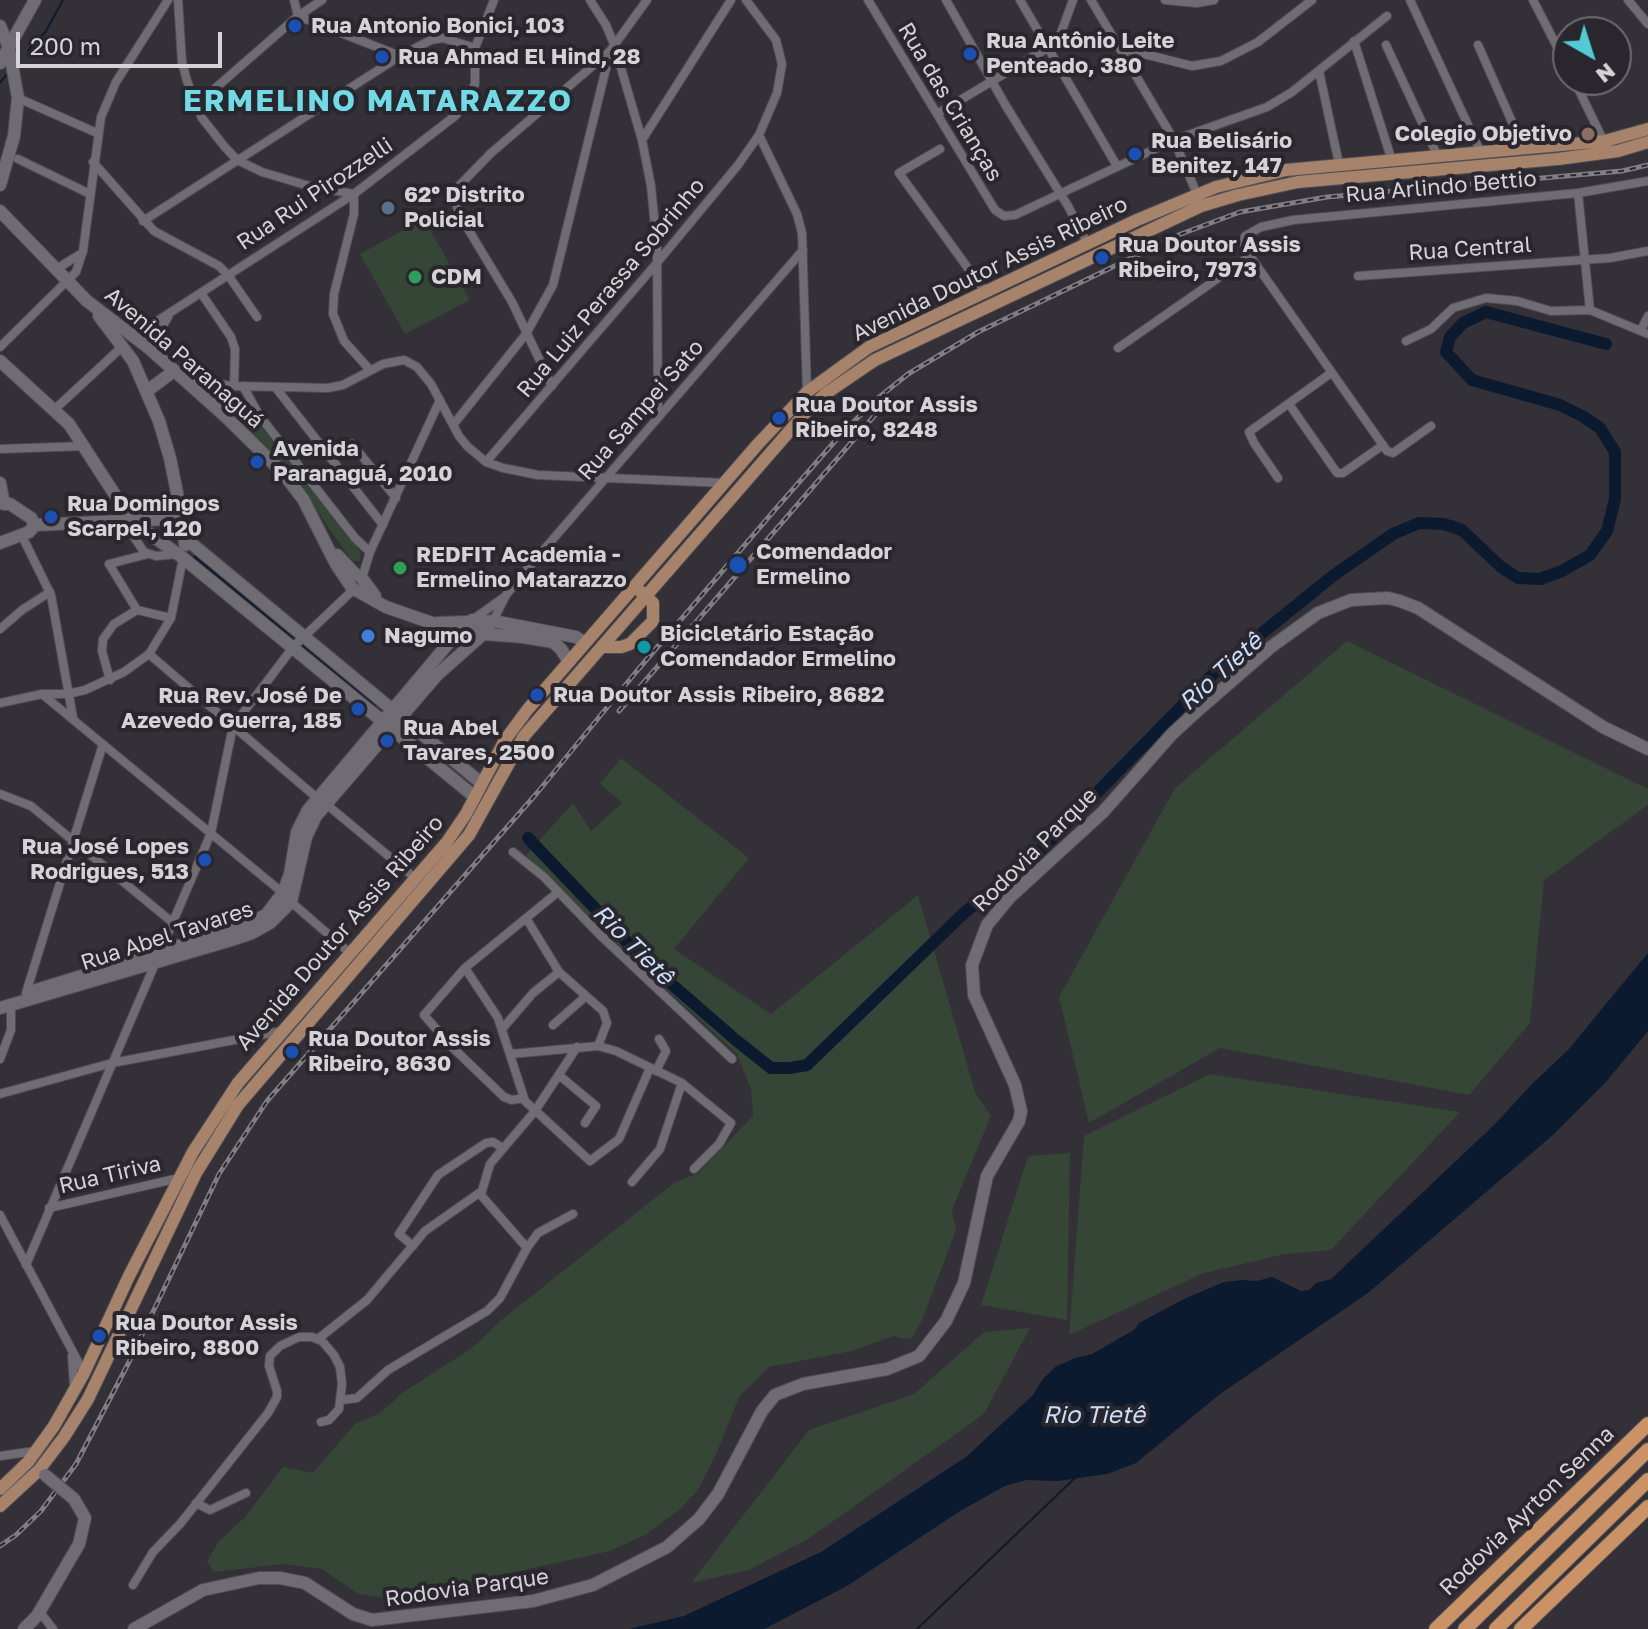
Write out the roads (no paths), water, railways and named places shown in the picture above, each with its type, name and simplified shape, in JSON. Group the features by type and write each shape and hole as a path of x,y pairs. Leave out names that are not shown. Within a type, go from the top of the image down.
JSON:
{"highway":[{"name":"Rodovia Ayrton Senna","path":"1436,1629 1648,1424"},
{"name":"Rodovia Ayrton Senna","path":"1465,1629 1648,1450"},
{"path":"1496,1629 1648,1480"},
{"path":"1521,1629 1648,1507"}],"main road":[{"name":"Avenida Doutor Assis Ribeiro","path":"1296,176 1339,164 1605,147 1648,129"},
{"name":"Avenida Doutor Assis Ribeiro","path":"0,1489 36,1451 74,1391 179,1178 215,1115 238,1083 447,842 505,740 569,662 807,392 869,347 1088,245 1265,174 1296,176 1648,142"},
{"name":"Avenida Doutor Assis Ribeiro","path":"0,1506 42,1472 88,1399 196,1173 255,1083 453,856 488,804 524,736 807,411 841,382 875,360 1145,233 1199,200"},
{"path":"603,647 628,645 654,618 653,603 635,587"},
{"path":"583,671 585,643"},
{"path":"475,797 488,804"},
{"path":"84,1373 88,1399"}],"street":[{"path":"0,63 35,0"},
{"path":"0,347 76,272 83,251 97,133 116,82 168,0"},
{"path":"178,0 182,62 196,105 212,132 237,160 291,181 354,194 354,214 334,294 333,314 344,341 370,370"},
{"path":"294,0 298,16"},
{"path":"196,105 298,16 322,0"},
{"name":"Rua Rui Pirozzelli","path":"137,338 154,323 354,194 464,106 475,84 475,48 494,0"},
{"path":"590,0 606,25 642,140 653,196 658,417"},
{"path":"552,386 512,302 459,214 456,189 491,153 612,48 647,0"},
{"path":"642,140 731,0"},
{"name":"Rua Luiz Perassa Sobrinho","path":"486,462 656,264 759,135 777,93 782,64 776,40 746,0"},
{"name":"Rua das Crianças","path":"868,0 995,210 1000,215 1015,215 1060,192"},
{"path":"946,0 1088,245"},
{"path":"1020,0 1117,166"},
{"path":"937,114 1049,47 1061,33 1073,0"},
{"path":"1091,0 1174,140 1199,200"},
{"path":"1165,0 1212,1"},
{"path":"1120,48 1192,66 1221,61 1258,42 1312,0"},
{"path":"1410,0 1481,153"},
{"path":"1533,0 1552,37"},
{"path":"1628,0 1648,24"},
{"path":"298,16 400,56"},
{"path":"1060,192 1174,140 1267,107 1319,71 1387,16"},
{"path":"0,26 9,48 18,98 14,136 0,185"},
{"path":"143,221 400,56 431,40 443,38 475,48"},
{"path":"1354,41 1392,161"},
{"path":"1386,45 1438,157"},
{"path":"1478,45 1525,150"},
{"path":"453,425 526,334 557,274 612,48"},
{"path":"1319,71 1339,164"},
{"path":"1581,96 1605,147"},
{"path":"18,98 97,133"},
{"path":"759,135 797,214 803,250 807,392"},
{"path":"940,149 899,173 987,293"},
{"path":"18,159 90,194"},
{"path":"93,162 154,231 219,266 257,317"},
{"name":"Rua Arlindo Bettio","path":"1250,256 1243,241 1254,230 1293,220 1578,193 1648,181"},
{"path":"1578,193 1590,310"},
{"name":"Avenida Paranaguá","path":"0,211 87,301 137,338 225,416 296,488 327,545 355,581 379,602 401,613 458,632 548,640 557,644 569,662"},
{"name":"Rua Sampei Sato","path":"472,620 506,595 803,250"},
{"path":"58,268 73,261 83,251"},
{"name":"Rua Central","path":"1358,276 1585,260 1648,251"},
{"path":"1118,348 1250,256 1389,453 1431,426"},
{"path":"201,293 231,337 235,349 234,387 225,416"},
{"path":"1406,341 1431,329 1453,308 1478,299 1510,300 1551,311 1590,310 1645,332 1648,316"},
{"path":"0,703 42,694 68,694 110,680 149,654 171,618 180,556 186,539 164,437 133,361 87,301"},
{"path":"154,353 155,339 170,314"},
{"path":"55,409 123,346"},
{"path":"147,391 174,371 234,387 328,388 343,385 396,360 410,362 423,374 467,446 486,462 520,473 725,483"},
{"path":"0,361 55,409 85,446 132,521 294,647 481,783"},
{"path":"1278,478 1249,432 1331,373"},
{"path":"193,388 210,382"},
{"path":"208,401 234,387"},
{"path":"234,387 369,554"},
{"path":"276,388 383,525"},
{"path":"26,1265 211,833 233,726 294,647 338,606 355,581 440,400"},
{"path":"1289,404 1337,473 1343,473 1383,445"},
{"path":"352,444 396,498"},
{"path":"0,449 85,446"},
{"path":"0,483 1,507 13,506 31,518 35,525"},
{"path":"35,525 171,517 178,500"},
{"path":"132,521 132,534 148,554"},
{"path":"0,543 22,536 35,525"},
{"path":"22,536 50,592 73,719"},
{"path":"186,539 304,636 475,797"},
{"path":"137,610 109,564 148,554 180,556"},
{"path":"0,629 50,592"},
{"name":"Rua Sampei Sato","path":"493,621 506,595"},
{"name":"Rodovia Parque","path":"134,1629 203,1590 259,1578 305,1583 353,1614 372,1620 533,1601 593,1585 667,1547 699,1519 718,1494 762,1411 775,1395 803,1384 887,1369 919,1356 946,1321 964,1283 987,1176 1019,1121 1021,1111 1015,1085 974,995 972,965 980,937 996,911 1103,812 1172,734 1246,667 1318,613 1351,600 1371,598 1388,598 1409,605 1591,720 1648,749"},
{"path":"110,680 102,657 103,639 114,624 137,610 171,618"},
{"name":"Rua Abel Tavares","path":"4,1005 159,957 250,924 287,898 297,832 442,662 458,632 472,620"},
{"name":"Avenida Paranaguá","path":"436,623 493,621 576,637 585,643"},
{"name":"Rua Abel Tavares","path":"442,662 482,635 493,621"},
{"path":"149,654 415,878"},
{"path":"42,694 211,833 351,954"},
{"path":"26,993 103,744"},
{"path":"0,794 31,806 172,922"},
{"path":"513,852 732,1059"},
{"path":"524,1098 512,1100 504,1097 424,1015 465,968 558,892"},
{"path":"526,918 559,972 603,1011 607,1023 598,1046"},
{"name":"Rua Abel Tavares","path":"4,1005 26,993 159,957"},
{"path":"465,968 503,1028 524,1098 590,1161 619,1139 653,1069 666,1051 659,1039"},
{"path":"503,1028 533,993 559,972"},
{"path":"553,1025 586,996"},
{"path":"0,1059 11,1030 4,1005"},
{"path":"0,1094 112,1063 282,1031"},
{"path":"511,1054 598,1046 616,1051 682,1083 731,1123 719,1144 694,1169"},
{"path":"318,1339 367,1300 425,1231 480,1194 485,1187 488,1168 535,1111 577,1047"},
{"path":"560,1076 596,1106 585,1123"},
{"path":"632,1182 660,1149 682,1083"},
{"path":"413,1246 399,1234 438,1175 486,1143 493,1142 503,1148"},
{"name":"Rua Tiriva","path":"49,1208 179,1178"},
{"path":"480,1194 527,1248"},
{"path":"342,1400 357,1398 388,1370 487,1311 505,1290 538,1233 573,1214"},
{"path":"0,1215 84,1373"},
{"path":"133,1585 153,1552 196,1503 275,1401 276,1386 269,1366 271,1354 299,1337 318,1339 339,1362 342,1400 337,1413 321,1422"},
{"path":"71,1351 74,1391"},
{"path":"0,1456 36,1451"},
{"path":"24,1629 39,1611 79,1544 85,1518 74,1499 42,1472"},
{"path":"196,1503 210,1510 246,1493"},
{"path":"39,1611 53,1629"}],"water":[{"name":"Rio Tietê","path":"1648,953 1648,1031 1605,1083 1554,1134 1368,1293 1220,1394 1136,1463 1107,1474 1058,1481 1026,1480 1005,1486 960,1511 847,1586 764,1629 629,1629 684,1616 821,1552 966,1457 1033,1395 1055,1367 1092,1354 1134,1330 1139,1323 1186,1298 1224,1282 1257,1281 1272,1277 1301,1291 1331,1279 1495,1124 1568,1050"}],"waterway":[{"path":"28,51 46,31 63,0"},
{"path":"0,83 6,75"},
{"name":"Rio Tietê","path":"528,838 646,962 737,1041 771,1068 807,1065 963,914 1036,855 1219,668 1334,575 1393,534 1419,523 1444,524 1462,530 1501,567 1518,578 1540,579 1590,555 1607,531 1615,499 1615,452 1600,428 1560,405 1472,380 1446,352 1450,337 1463,323 1486,312 1606,344"},
{"name":"Rio Tietê","path":"198,560 370,704"},
{"path":"917,1629 1075,1478"}],"railway":[{"path":"0,1546 41,1511 76,1464 128,1364 219,1174 267,1101 537,793 773,512 843,432 878,398 908,374 978,332 1181,234 1240,212 1327,197 1622,171 1648,165"},
{"path":"619,711 875,415"}],"place":[{"name":"Rua Antonio Bonici, 103","path":"295,26"},
{"name":"Rua Antônio Leite Penteado, 380","path":"970,54"},
{"name":"Rua Ahmad El Hind, 28","path":"382,57"},
{"name":"Colegio Objetivo","path":"1588,134"},
{"name":"Rua Belisário Benitez, 147","path":"1135,154"},
{"name":"62º Distrito Policial","path":"388,208"},
{"name":"Rua Doutor Assis Ribeiro, 7973","path":"1102,258"},
{"name":"CDM","path":"415,277"},
{"name":"Rua Doutor Assis Ribeiro, 8248","path":"779,418"},
{"name":"Avenida Paranaguá, 2010","path":"257,462"},
{"name":"Rua Domingos Scarpel, 120","path":"51,517"},
{"name":"Comendador Ermelino","path":"738,565"},
{"name":"REDFIT Academia - Ermelino Matarazzo","path":"400,568"},
{"name":"Nagumo","path":"368,636"},
{"name":"Bicicletário Estação Comendador Ermelino","path":"644,647"},
{"name":"Rua Doutor Assis Ribeiro, 8682","path":"537,695"},
{"name":"Rua Rev. José De Azevedo Guerra, 185","path":"358,709"},
{"name":"Rua Abel Tavares, 2500","path":"387,741"},
{"name":"Rua José Lopes Rodrigues, 513","path":"205,860"},
{"name":"Rua Doutor Assis Ribeiro, 8630","path":"292,1052"},
{"name":"Rua Doutor Assis Ribeiro, 8800","path":"99,1336"}],"district":[{"name":"ERMELINO MATARAZZO","path":"378,101"}]}
